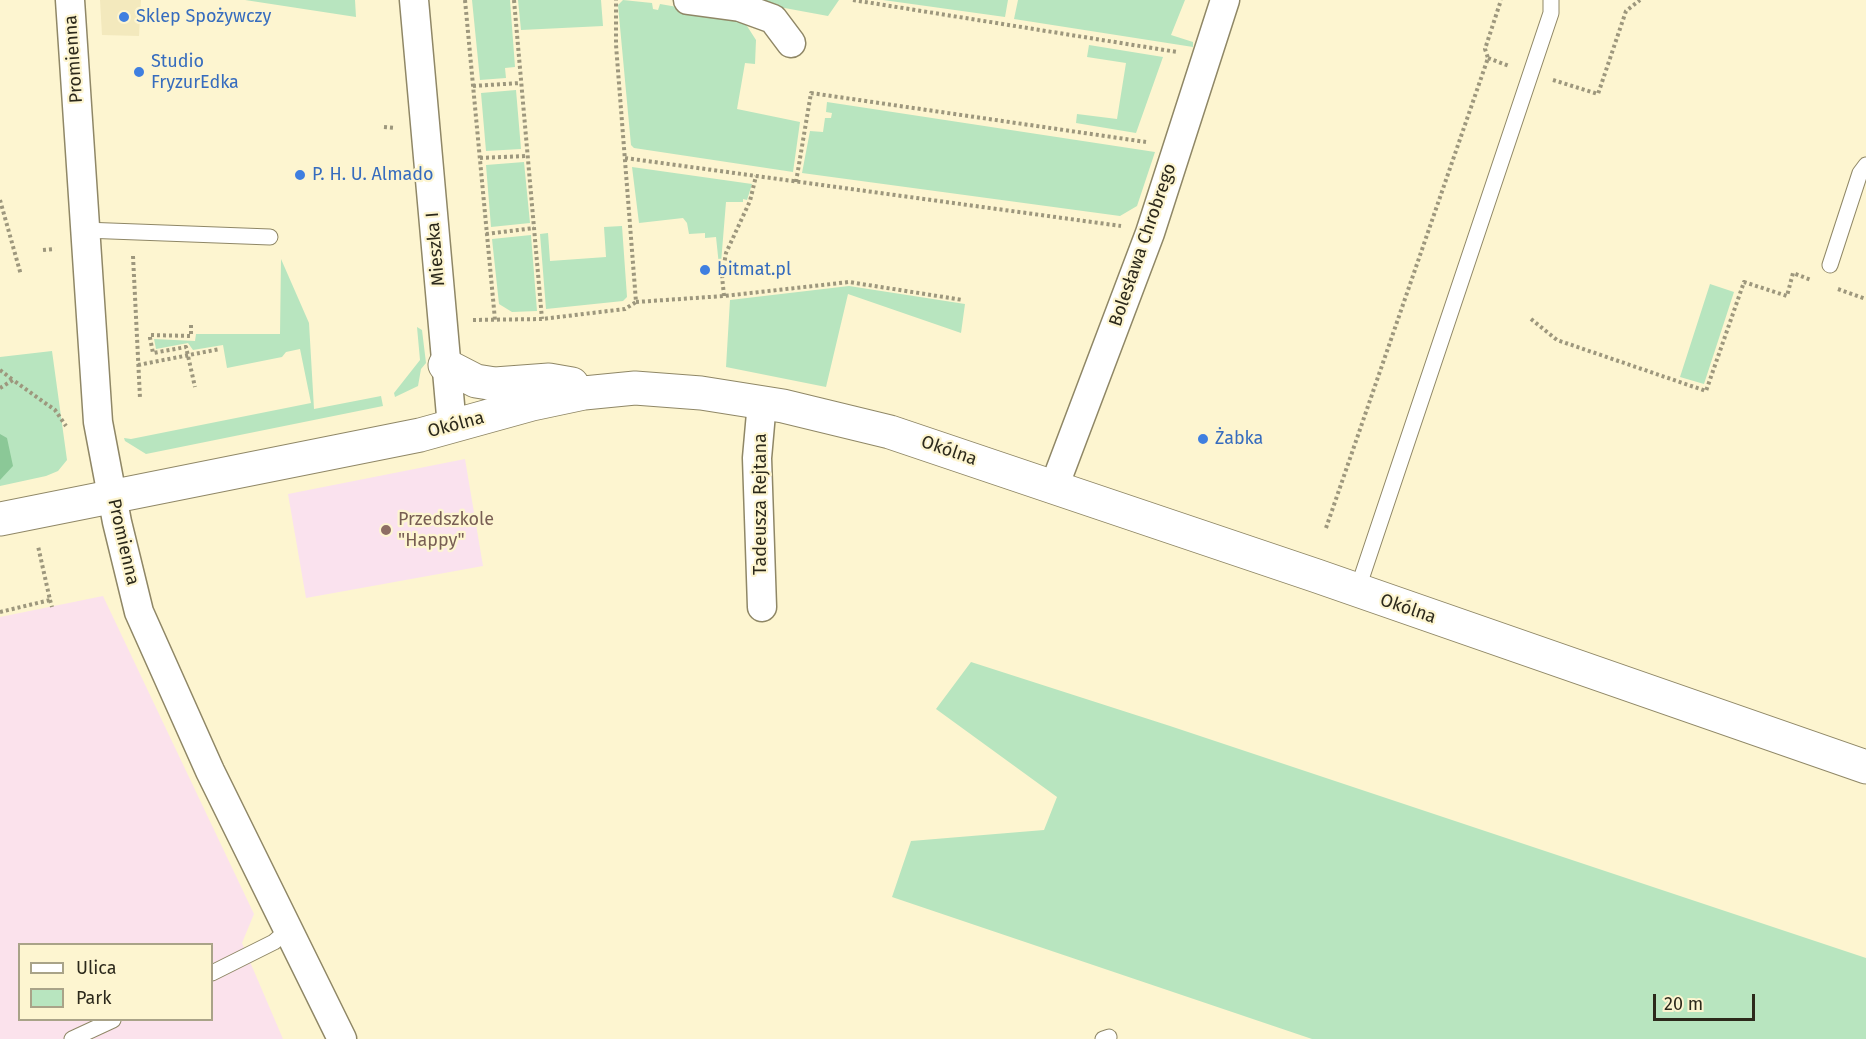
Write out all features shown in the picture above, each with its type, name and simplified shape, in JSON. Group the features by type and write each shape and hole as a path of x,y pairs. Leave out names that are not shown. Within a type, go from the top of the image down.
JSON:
{"street":[{"name":"Promienna","path":"70,0 98,422 139,612 210,771 342,1039"},
{"name":"Mieszka I","path":"414,0 452,427"},
{"path":"688,0 740,7 773,19 790,43"},
{"name":"Bolesława Chrobrego","path":"1054,487 1150,233 1225,0"},
{"path":"445,365 476,381 495,384 549,380 603,390"},
{"name":"Okólna","path":"0,519 452,427 549,400 603,390 656,389 762,402 881,429 1866,767"},
{"name":"Tadeusza Rejtana","path":"762,402 757,458 762,607"}],"lane":[{"path":"1357,591 1551,13 1551,0"},
{"path":"1830,265 1860,173 1866,165"},
{"path":"84,230 270,237"},
{"path":"213,972 274,942 289,929"},
{"path":"72,1039 111,1021"}],"path":[{"path":"465,0 495,320"},
{"path":"513,0 542,319"},
{"path":"616,0 616,45 636,303"},
{"path":"853,0 1207,57"},
{"path":"1326,528 1488,58 1485,49 1500,0"},
{"path":"1488,58 1598,94 1626,10 1640,0"},
{"path":"473,86 520,83"},
{"path":"796,182 811,93 1178,147"},
{"path":"480,158 527,156"},
{"path":"625,158 1129,228 1150,233"},
{"path":"724,296 722,276 726,253 750,201 756,176"},
{"path":"0,200 21,274"},
{"path":"486,234 534,228"},
{"path":"132,248 140,398"},
{"path":"1531,319 1557,340 1706,391 1744,282 1787,296 1793,273 1814,281"},
{"path":"466,320 542,319 625,309 636,303 849,282 963,300"},
{"path":"1835,288 1866,299"},
{"path":"191,325 191,336 150,335 153,353 186,347 195,387"},
{"path":"138,365 220,349"},
{"path":"0,370 55,410 66,427"},
{"path":"0,388 13,380"},
{"path":"36,537 52,607"},
{"path":"0,612 50,600"}],"shaded area":[{"name":"Sklep Spożywczy","path":"100,0 141,0 139,36 102,35"},
{"name":"Przedszkole \"Happy\"","path":"465,459 483,566 306,598 288,494"},
{"path":"103,596 254,914 242,943 283,1039 0,1039 0,617"}],"green space":[{"path":"245,0 355,0 356,17"},
{"path":"472,0 510,0 515,67 505,68 506,78 480,80"},
{"path":"518,0 601,0 603,26 521,30"},
{"path":"623,0 652,3 653,9 658,10 660,4 718,14 747,26 756,40 755,64 745,63 737,109 800,122 793,172 634,148 631,145 618,5"},
{"path":"741,0 839,0 828,16"},
{"path":"883,0 1008,0 1005,17"},
{"path":"1018,0 1185,0 1171,35 1193,42 1193,47 1014,19"},
{"path":"1089,45 1163,57 1136,133 1076,123 1077,114 1117,119 1126,63 1087,57"},
{"path":"516,90 521,149 486,151 481,93"},
{"path":"827,102 1155,152 1137,206 1120,216 802,173 810,131 823,132 825,118 831,118 832,113 826,112"},
{"path":"524,162 530,223 491,227 486,165"},
{"path":"632,167 752,184 747,200 726,202 720,275 716,237 705,238 705,233 689,234 687,223 683,218 639,223"},
{"path":"622,226 627,297 623,301 546,309 540,234 548,233 550,261 606,257 604,227"},
{"path":"531,235 537,311 512,312 499,304 492,239"},
{"path":"281,259 309,323 314,409 381,396 383,406 146,454 125,441 124,438 131,439 311,403 300,349 286,352 282,357 227,368 223,345 193,350 188,343 156,349 154,339 195,341 196,334 280,334"},
{"path":"1710,284 1734,292 1704,384 1680,377"},
{"path":"849,286 965,304 961,333 848,294 826,387 726,367 730,300"},
{"path":"417,327 422,330 426,363 421,369 418,386 395,397 394,393 420,360"},
{"path":"52,351 67,460 58,471 46,476 0,486 0,357"},
{"path":"0,434 7,438 13,466 0,480"},
{"path":"971,662 1866,958 1866,1039 1312,1039 892,897 911,841 1044,830 1057,797 936,709"}],"place":[{"name":"Sklep Spożywczy","path":"124,17"},
{"name":"Studio FryzurEdka","path":"139,72"},
{"name":"P. H. U. Almado","path":"300,175"},
{"name":"bitmat.pl","path":"705,270"},
{"name":"Żabka","path":"1203,439"},
{"name":"Przedszkole \"Happy\"","path":"386,530"}]}
